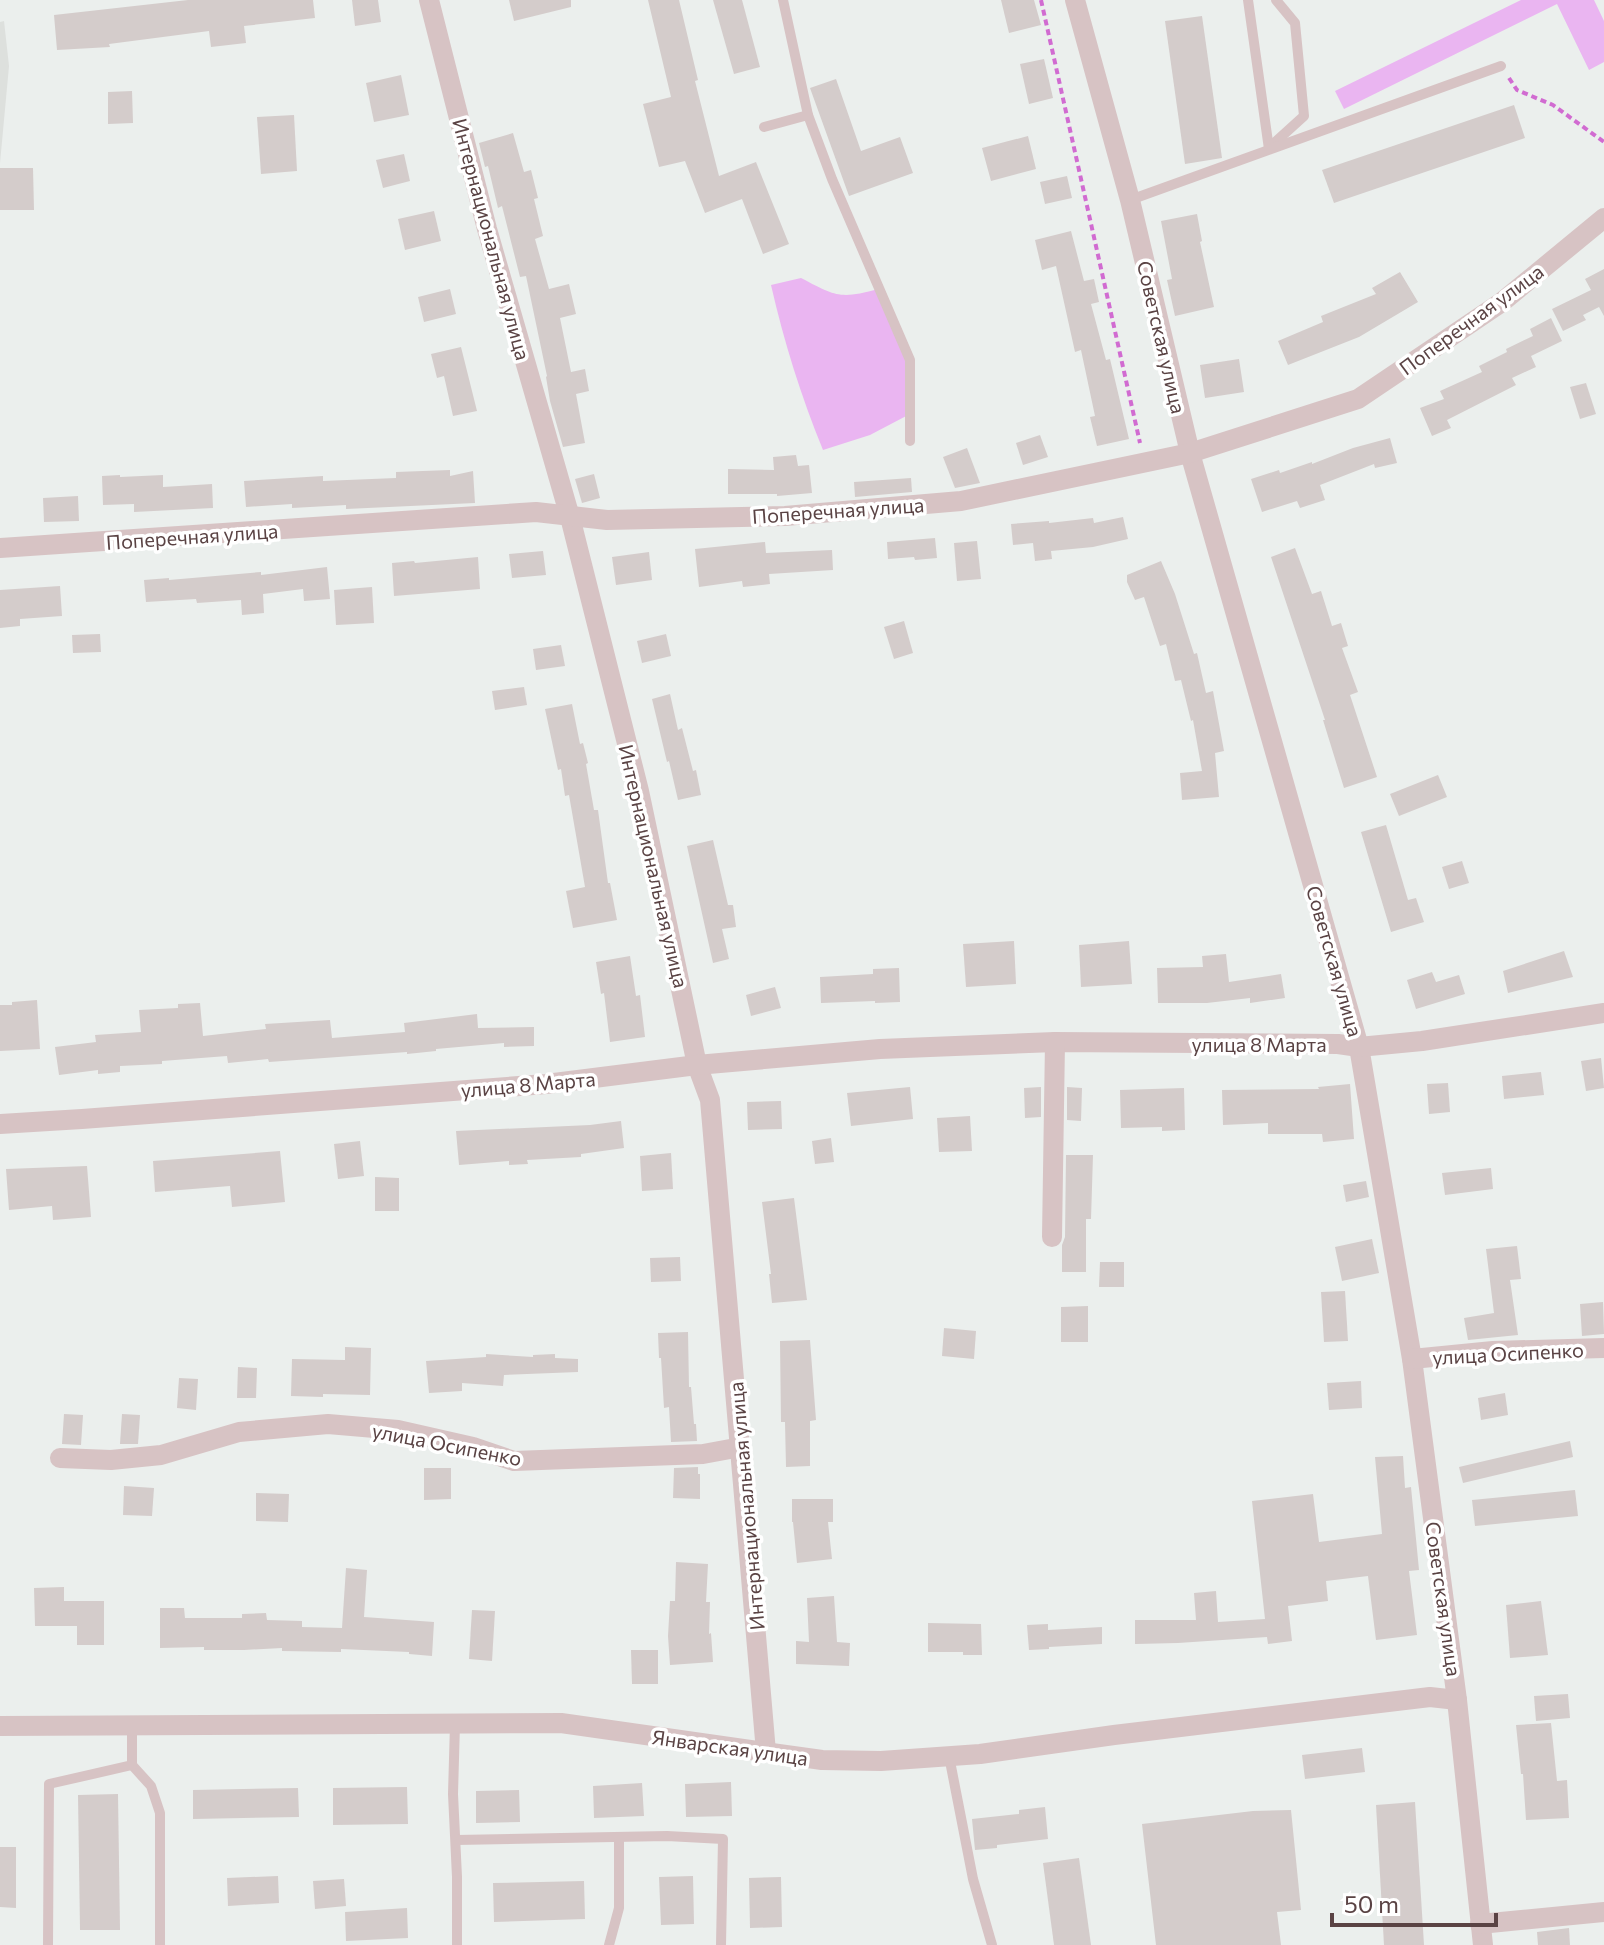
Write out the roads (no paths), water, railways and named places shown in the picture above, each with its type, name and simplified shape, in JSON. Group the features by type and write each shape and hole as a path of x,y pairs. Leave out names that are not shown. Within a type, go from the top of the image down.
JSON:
{"street":[{"name":"Интернациональная улица","path":"429,0 487,229 570,517 639,791 697,1065 710,1100 766,1752"},
{"name":"Советская улица","path":"1075,0 1130,200 1190,453 1359,1047 1412,1359 1457,1700 1482,1935"},
{"name":"Поперечная улица","path":"0,548 536,512 607,520 785,516 961,501 1190,453 1358,399 1502,302 1604,218"},
{"name":"улица 8 Марта","path":"0,1124 546,1084 697,1065 880,1049 1055,1042 1338,1044 1359,1047 1422,1041 1604,1013"},
{"path":"1052,1237 1055,1042"},
{"name":"улица Осипенко","path":"1412,1359 1493,1351 1604,1348"},
{"name":"улица Осипенко","path":"60,1458 111,1460 161,1455 239,1432 328,1424 398,1430 473,1447 514,1461 703,1454 741,1447"},
{"name":"Январская улица","path":"0,1726 561,1723 822,1760 881,1761 980,1754 1430,1697 1457,1700"},
{"path":"1482,1935 1604,1912"}],"lane":[{"path":"783,0 808,115 832,179 910,360 910,441"},
{"path":"1248,0 1269,149"},
{"path":"1269,149 1304,116 1295,23 1276,0"},
{"path":"1130,200 1501,66"},
{"path":"764,127 808,115"},
{"path":"455,1724 453,1794 457,1945"},
{"path":"132,1726 132,1765 151,1786 160,1813 160,1945"},
{"path":"949,1756 973,1879 992,1945"},
{"path":"48,1945 49,1784 132,1765"},
{"path":"609,1945 619,1908 619,1837"},
{"path":"456,1840 723,1839 721,1945"}]}
